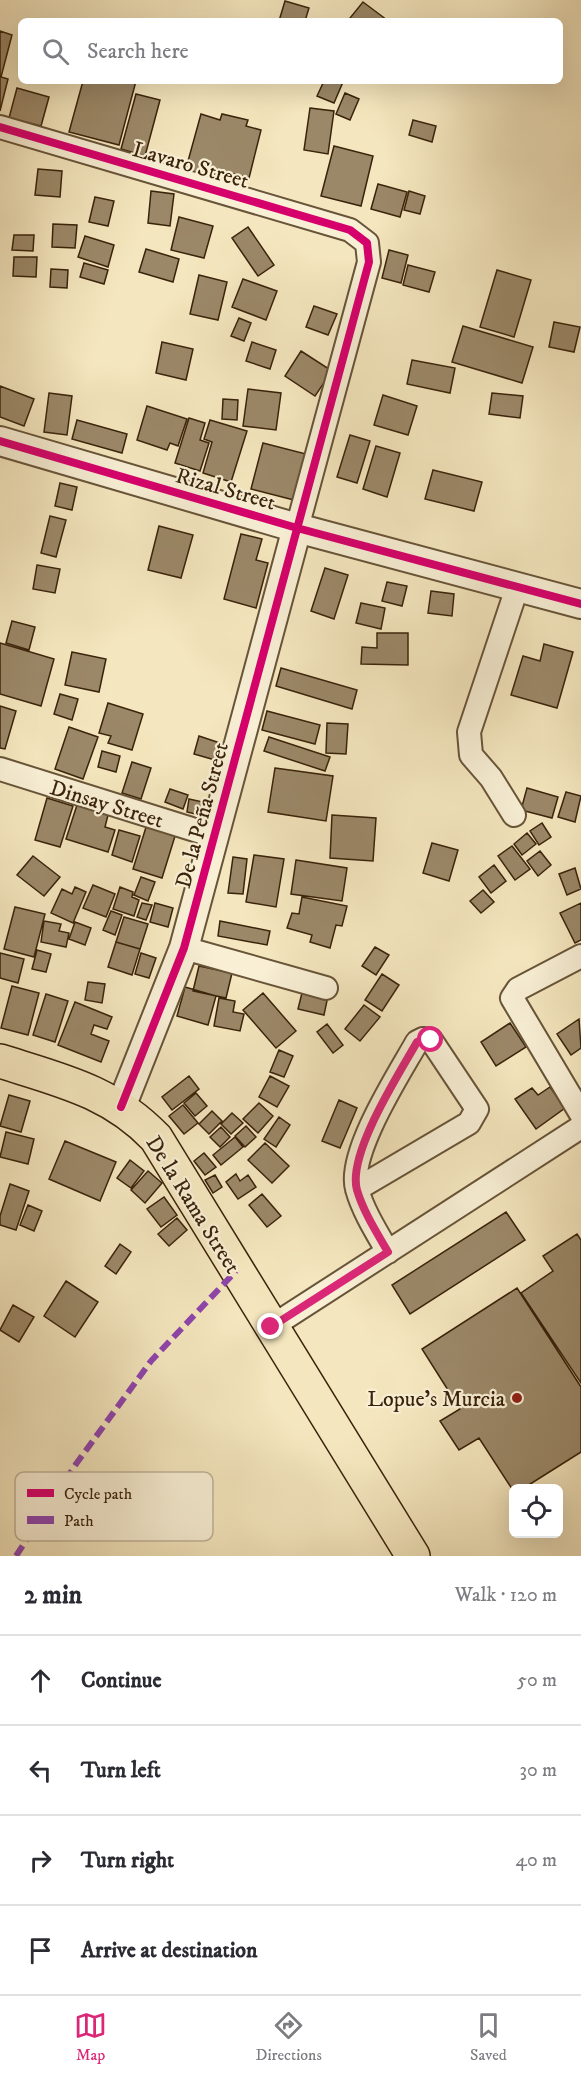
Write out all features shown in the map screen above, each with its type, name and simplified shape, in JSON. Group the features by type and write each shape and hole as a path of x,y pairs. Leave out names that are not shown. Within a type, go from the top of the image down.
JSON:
{"highway":[{"name":"De la Rama Street","path":"0,1061 64,1081 121,1107 141,1122 168,1156 413,1556"}],"street":[{"name":"Lavaro Street","path":"0,127 350,230 367,243 369,262 297,528"},
{"name":"Rizal Street","path":"0,441 297,528 581,604"},
{"name":"De la Peña Street","path":"121,1107 184,948 297,528"},
{"path":"514,815 491,778 471,755 469,732 517,588"},
{"name":"Dinsay Street","path":"0,769 214,836"},
{"path":"184,948 326,988"},
{"path":"581,956 518,989 512,999 581,1114"},
{"path":"357,1189 469,1123 476,1115 477,1109 431,1040 423,1039 417,1042 373,1123 357,1162 357,1189 388,1252"},
{"path":"271,1327 581,1127"}],"building":[{"path":"285,1 309,8 306,18 280,18"},
{"path":"363,2 384,18 350,18"},
{"path":"0,31 12,35 1,77 8,79 0,111"},
{"path":"82,84 135,84 119,145 69,132"},
{"path":"323,84 342,84 334,103 317,96"},
{"path":"17,88 49,97 41,126 9,118"},
{"path":"345,93 359,99 350,120 336,114"},
{"path":"136,94 160,100 145,156 121,149"},
{"path":"310,108 334,111 328,154 304,150"},
{"path":"201,114 220,120 222,114 248,120 246,126 261,130 249,178 216,169 213,180 185,172"},
{"path":"413,120 436,126 432,142 409,135"},
{"path":"334,146 373,156 361,206 321,196"},
{"path":"38,169 62,171 60,197 35,195"},
{"path":"378,184 407,192 400,217 371,209"},
{"path":"151,191 174,194 170,226 148,223"},
{"path":"409,191 425,196 420,214 404,210"},
{"path":"95,197 114,201 108,226 89,222"},
{"path":"179,217 213,226 204,258 171,250"},
{"path":"53,224 77,225 75,248 52,247"},
{"path":"248,227 274,265 258,276 232,238"},
{"path":"14,235 34,235 33,251 12,250"},
{"path":"85,236 114,245 108,267 78,257"},
{"path":"146,249 179,259 173,282 139,272"},
{"path":"389,250 408,255 401,283 382,278"},
{"path":"14,257 37,257 36,277 13,276"},
{"path":"84,263 108,270 104,284 80,277"},
{"path":"408,265 435,272 429,292 403,285"},
{"path":"51,269 68,270 67,288 50,287"},
{"path":"497,270 531,280 514,337 480,327"},
{"path":"199,275 227,282 218,320 190,314"},
{"path":"243,279 277,291 266,320 232,307"},
{"path":"314,306 337,314 328,335 306,327"},
{"path":"239,318 251,323 244,341 231,336"},
{"path":"554,322 580,327 574,352 549,347"},
{"path":"463,326 533,347 522,383 452,362"},
{"path":"162,342 193,349 186,380 156,373"},
{"path":"252,342 276,350 270,369 246,361"},
{"path":"301,351 332,371 315,396 285,376"},
{"path":"412,360 455,368 450,393 407,384"},
{"path":"0,386 34,399 24,426 0,417"},
{"path":"248,389 281,393 276,430 243,426"},
{"path":"49,393 72,396 67,435 44,432"},
{"path":"492,393 523,396 520,418 489,414"},
{"path":"383,395 417,406 408,435 374,425"},
{"path":"223,399 238,400 237,420 222,419"},
{"path":"147,406 187,419 178,446 170,443 167,450 137,440"},
{"path":"189,418 205,423 200,440 209,443 200,471 175,463"},
{"path":"77,420 127,434 122,453 72,439"},
{"path":"210,420 247,431 231,482 203,473 212,442 204,439"},
{"path":"350,435 370,441 357,483 337,477"},
{"path":"263,443 306,454 294,500 251,489"},
{"path":"376,446 400,453 387,497 363,489"},
{"path":"433,470 482,482 474,511 425,499"},
{"path":"60,483 77,487 72,510 55,506"},
{"path":"50,516 66,520 56,557 41,553"},
{"path":"159,526 193,535 181,578 148,570"},
{"path":"241,534 262,539 256,560 268,563 256,608 224,599"},
{"path":"37,565 60,569 55,593 33,589"},
{"path":"325,568 348,575 334,619 311,611"},
{"path":"387,582 407,586 402,606 382,601"},
{"path":"431,591 454,594 452,616 428,613"},
{"path":"361,603 385,608 381,629 356,623"},
{"path":"12,621 35,627 29,650 6,643"},
{"path":"377,633 408,633 408,665 361,664 362,647 377,648"},
{"path":"0,643 54,659 41,706 0,694"},
{"path":"544,644 573,652 557,708 511,695 523,656 540,661"},
{"path":"72,652 106,659 99,692 65,685"},
{"path":"281,668 357,690 352,709 276,686"},
{"path":"60,694 78,699 72,720 54,714"},
{"path":"108,703 143,714 132,750 108,743 111,736 99,733"},
{"path":"0,706 16,711 5,749 0,748"},
{"path":"267,711 320,725 315,744 262,730"},
{"path":"327,723 348,724 346,754 326,753"},
{"path":"69,727 98,737 83,779 55,769"},
{"path":"199,736 220,743 215,760 194,754"},
{"path":"269,737 330,757 325,771 264,751"},
{"path":"102,751 120,756 116,772 98,767"},
{"path":"132,762 151,768 141,799 122,793"},
{"path":"275,768 333,776 326,821 268,812"},
{"path":"527,788 558,797 552,818 521,810"},
{"path":"170,789 188,795 183,809 165,802"},
{"path":"566,792 581,796 575,822 558,817"},
{"path":"47,798 73,806 60,847 35,840"},
{"path":"189,799 203,802 200,815 187,812"},
{"path":"77,805 108,815 105,827 115,830 108,852 66,839"},
{"path":"332,815 376,818 373,861 330,858"},
{"path":"542,823 551,837 539,845 530,831"},
{"path":"147,824 176,833 162,878 133,869"},
{"path":"119,830 140,836 132,862 112,855"},
{"path":"527,833 536,844 522,855 514,844"},
{"path":"432,843 458,850 449,881 423,873"},
{"path":"512,846 530,869 515,880 498,856"},
{"path":"540,851 551,865 538,876 527,861"},
{"path":"254,855 284,859 276,907 246,902"},
{"path":"33,856 60,877 44,896 17,875"},
{"path":"233,857 247,859 243,894 228,893"},
{"path":"296,860 347,868 342,901 291,894"},
{"path":"494,865 506,881 491,893 479,877"},
{"path":"575,868 581,889 567,895 559,874"},
{"path":"141,877 155,882 148,901 134,895"},
{"path":"93,885 115,894 106,917 83,908"},
{"path":"75,887 86,892 73,923 51,913 62,889 72,894"},
{"path":"120,887 133,892 132,897 139,900 134,916 113,909"},
{"path":"483,890 494,902 481,913 470,901"},
{"path":"302,897 347,906 342,926 336,925 330,948 310,942 312,935 287,928 292,913 299,914"},
{"path":"142,903 152,905 146,920 137,917"},
{"path":"155,903 173,908 168,927 150,922"},
{"path":"581,903 581,940 575,943 560,913"},
{"path":"15,907 45,914 34,957 4,949"},
{"path":"111,911 122,915 115,935 103,930"},
{"path":"124,917 148,924 140,949 116,942"},
{"path":"44,921 61,924 59,931 69,933 66,947 41,942"},
{"path":"220,921 270,931 267,945 218,936"},
{"path":"75,922 91,928 85,945 69,939"},
{"path":"116,942 140,949 132,975 108,967"},
{"path":"375,947 389,955 376,975 362,966"},
{"path":"37,950 51,954 46,972 32,969"},
{"path":"0,953 24,959 18,983 0,978"},
{"path":"141,953 156,958 149,978 135,974"},
{"path":"199,966 232,973 226,998 193,991"},
{"path":"382,974 399,985 382,1011 365,1000"},
{"path":"88,982 105,984 102,1003 85,1000"},
{"path":"304,985 329,991 324,1015 298,1009"},
{"path":"12,986 39,993 28,1035 1,1028"},
{"path":"185,987 216,996 208,1025 177,1016"},
{"path":"263,993 296,1031 276,1048 243,1010"},
{"path":"46,994 68,1001 55,1042 33,1035"},
{"path":"219,998 235,1001 233,1012 244,1014 240,1031 214,1026"},
{"path":"75,1002 112,1017 107,1029 94,1025 91,1034 109,1041 101,1062 58,1045"},
{"path":"364,1005 380,1017 360,1041 345,1029"},
{"path":"579,1019 581,1048 571,1055 557,1034"},
{"path":"510,1023 526,1047 496,1066 481,1042"},
{"path":"327,1024 343,1045 333,1053 317,1032"},
{"path":"279,1050 293,1056 284,1077 270,1072"},
{"path":"189,1076 199,1089 172,1110 162,1097"},
{"path":"270,1076 289,1086 277,1107 259,1097"},
{"path":"550,1087 565,1108 536,1129 515,1099 532,1088 538,1095"},
{"path":"196,1093 207,1106 195,1116 184,1103"},
{"path":"9,1095 30,1101 21,1132 0,1126"},
{"path":"339,1100 357,1108 340,1148 322,1141"},
{"path":"259,1103 273,1116 258,1133 243,1119"},
{"path":"183,1105 198,1123 184,1134 169,1116"},
{"path":"212,1111 222,1121 209,1134 199,1124"},
{"path":"232,1113 243,1123 231,1134 221,1124"},
{"path":"279,1117 290,1125 276,1147 264,1139"},
{"path":"246,1126 256,1137 245,1147 235,1136"},
{"path":"221,1127 230,1137 220,1147 210,1137"},
{"path":"6,1132 34,1139 28,1164 0,1157"},
{"path":"235,1137 243,1147 221,1165 213,1155"},
{"path":"65,1141 116,1162 100,1201 49,1179"},
{"path":"265,1143 289,1166 272,1183 248,1160"},
{"path":"204,1153 216,1167 205,1175 194,1161"},
{"path":"130,1160 144,1171 131,1188 117,1178"},
{"path":"148,1171 162,1183 145,1203 131,1190"},
{"path":"236,1174 240,1181 248,1175 256,1187 238,1199 226,1182"},
{"path":"215,1175 222,1187 213,1193 205,1180"},
{"path":"10,1184 29,1191 16,1230 0,1225 0,1216"},
{"path":"262,1194 281,1216 267,1227 249,1205"},
{"path":"164,1197 177,1215 161,1227 147,1209"},
{"path":"28,1205 42,1211 34,1231 20,1225"},
{"path":"506,1212 525,1240 410,1314 392,1285"},
{"path":"177,1218 187,1230 169,1246 158,1234"},
{"path":"577,1234 581,1240 581,1383 521,1293 553,1271 543,1256"},
{"path":"120,1244 131,1252 116,1274 105,1266"},
{"path":"66,1281 98,1302 75,1337 44,1316"},
{"name":"Lopue's Murcia","path":"517,1288 581,1387 581,1452 530,1484 509,1484 479,1438 459,1450 440,1421 460,1409 422,1349"},
{"path":"13,1305 34,1317 19,1342 0,1330"}],"marked path":[{"path":"71,1472 151,1361 236,1271"},
{"path":"16,1556 26,1541"}],"cycle path":[{"path":"0,127 350,230 367,243 369,262 184,948 121,1107"},
{"path":"0,441 297,528 581,604"}],"place":[{"name":"Lopue's Murcia","path":"517,1398"}],"route":[{"path":"271,1327 388,1252 357,1189 357,1162 373,1123 417,1042 423,1039 431,1040"}]}
